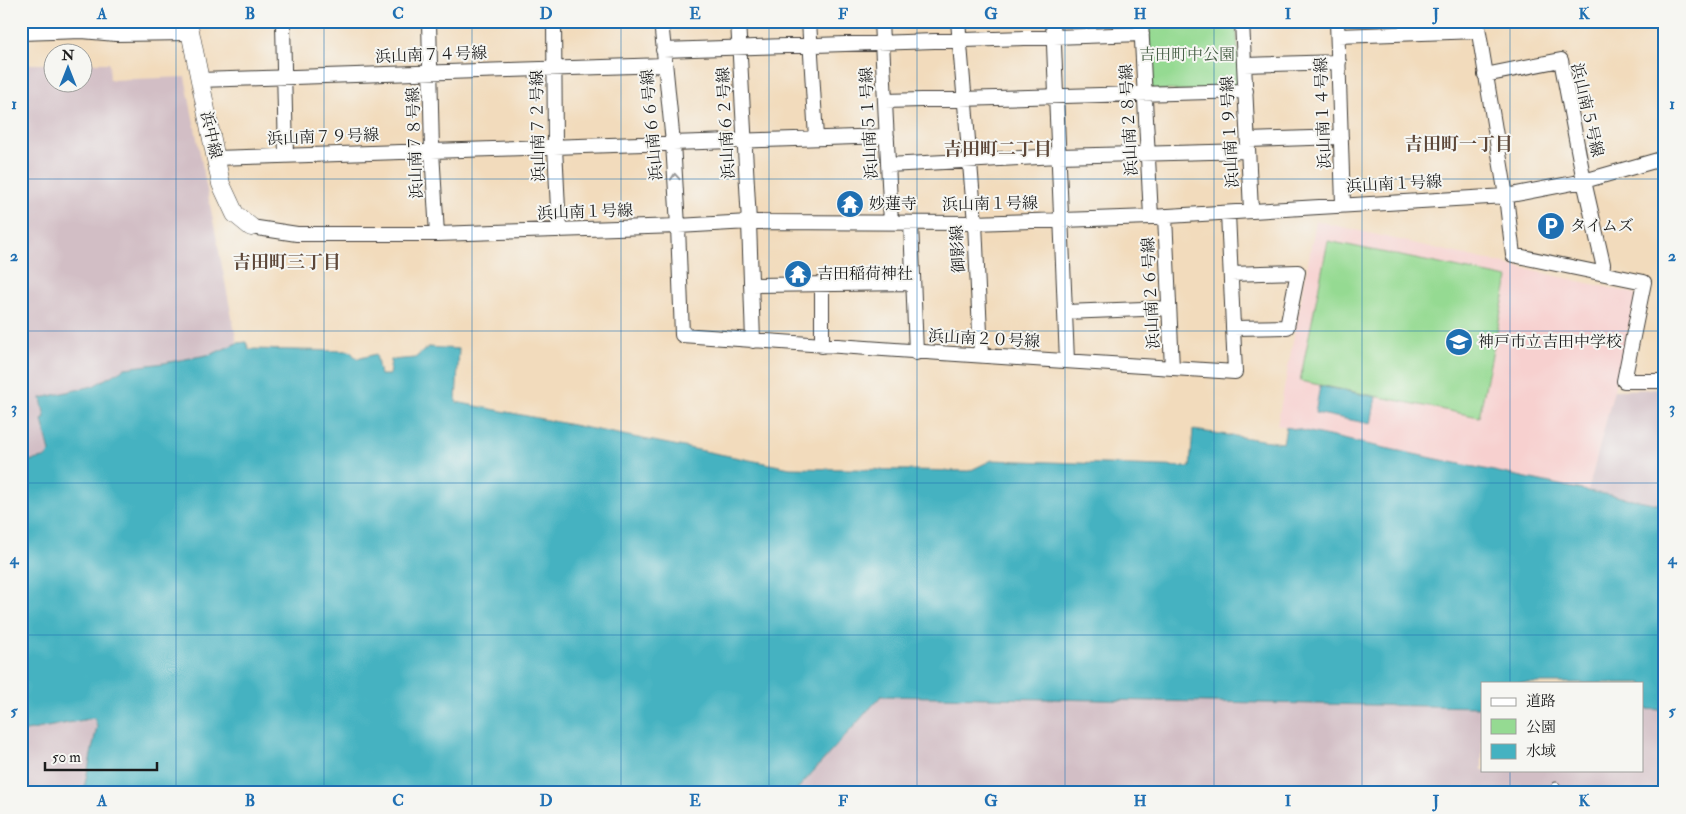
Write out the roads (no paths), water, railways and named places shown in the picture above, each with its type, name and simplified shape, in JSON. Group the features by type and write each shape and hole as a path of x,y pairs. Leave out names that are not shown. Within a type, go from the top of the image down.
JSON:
{"street":[{"path":"280,21 282,24 286,156"},
{"name":"浜山南７８号線","path":"429,21 432,151 437,234"},
{"name":"浜山南７２号線","path":"554,21 555,147 559,230"},
{"name":"浜山南６６号線","path":"661,21 673,143 678,226"},
{"name":"浜山南６２号線","path":"738,21 750,222 753,341"},
{"path":"809,21 816,138"},
{"name":"浜山南５１号線","path":"881,21 891,223"},
{"name":"御影線","path":"958,21 975,223 981,355"},
{"path":"1053,21 1068,361"},
{"name":"浜山南１９号線","path":"1242,21 1251,212"},
{"name":"浜山南１４号線","path":"1337,21 1343,204"},
{"path":"1338,36 1477,26 1506,196 1512,255 1644,282 1624,382 1665,381"},
{"path":"21,33 82,31 116,34 188,27"},
{"name":"浜中線","path":"188,27 221,184 236,214 252,227"},
{"path":"663,50 1054,37 1142,28"},
{"name":"浜山南２８号線","path":"1142,28 1148,154 1158,217"},
{"name":"浜山南５号線","path":"1485,75 1561,60 1584,181"},
{"path":"1244,65 1339,62"},
{"name":"浜山南７４号線","path":"199,80 664,65"},
{"path":"885,101 1246,91"},
{"name":"浜山南７９号線","path":"216,158 887,136"},
{"path":"888,165 1059,156 1148,154 1341,137"},
{"name":"浜山南１号線","path":"252,227 297,234 437,234 750,222 975,223 1158,217 1251,212 1343,204 1506,196 1584,181 1665,158"},
{"path":"1584,181 1603,264 1602,273"},
{"name":"浜山南２０号線","path":"678,226 682,335 916,353 981,355 1235,372 1228,213"},
{"name":"浜山南２６号線","path":"1158,217 1169,308 1172,368"},
{"path":"911,223 916,353"},
{"path":"1231,274 1298,272 1287,327 1233,328"},
{"path":"751,285 913,283"},
{"path":"822,284 822,346"},
{"path":"1065,312 1169,308"}],"water":[{"path":"246,342 249,349 350,351 357,359 376,354 380,375 389,375 391,360 415,358 428,347 459,349 456,402 790,468 969,471 992,460 1190,467 1193,430 1283,443 1286,427 1588,491 1665,505 1665,710 1644,709 1644,682 1481,682 1481,707 881,696 794,793 83,793 97,726 94,718 21,732 21,462 44,458 50,452 42,420 45,418 41,398 93,386 125,368 212,354 237,343"},
{"path":"1320,386 1376,397 1371,424 1315,413"}],"place":[{"name":"妙蓮寺","path":"850,204"},
{"name":"タイムズ","path":"1551,226"},
{"name":"吉田稲荷神社","path":"798,274"},
{"name":"神戸市立吉田中学校","path":"1459,342"}],"district":[{"name":"吉田町一丁目","path":"1459,144"},
{"name":"吉田町二丁目","path":"998,149"},
{"name":"吉田町三丁目","path":"287,262"}],"park label":[{"name":"吉田町中公園","path":"1187,55"}]}
